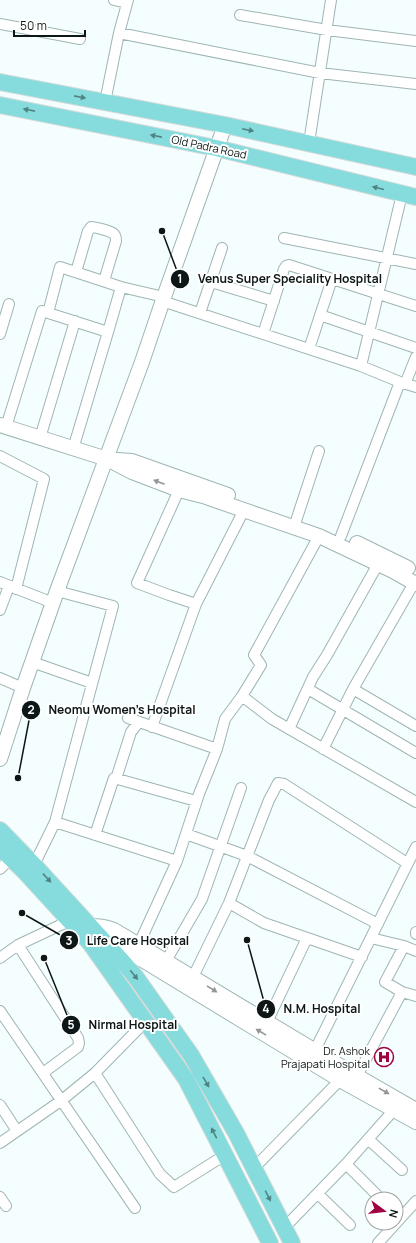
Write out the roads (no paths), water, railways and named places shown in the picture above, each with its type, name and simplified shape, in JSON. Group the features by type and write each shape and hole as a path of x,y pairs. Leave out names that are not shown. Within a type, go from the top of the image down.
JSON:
{"main road":[{"path":"0,82 225,125 416,167"},
{"name":"Old Padra Road","path":"0,105 216,148 409,195"},
{"path":"0,830 8,856 86,932 135,976 191,1056 236,1133 292,1243"},
{"path":"8,856 34,865 86,932 186,1079 270,1243"}],"street":[{"path":"105,102 119,33 128,1 114,0"},
{"path":"309,143 331,0"},
{"path":"240,15 327,30 416,41"},
{"path":"0,24 80,39"},
{"path":"119,33 320,73 416,84"},
{"path":"0,759 55,597 142,362 225,125"},
{"path":"361,366 387,258 409,195"},
{"path":"76,272 88,231 95,227 116,236 116,241 104,281"},
{"path":"284,238 416,264"},
{"path":"200,313 222,248"},
{"path":"263,334 286,266 289,265 416,306"},
{"path":"48,313 60,267 163,299 200,313 361,366 416,387"},
{"path":"309,349 332,279"},
{"path":"210,282 274,300"},
{"path":"73,449 121,287"},
{"path":"0,334 10,304"},
{"path":"108,332 42,311 3,426 107,459 132,472 180,490 244,510 341,536 384,556 415,580"},
{"path":"320,315 416,348"},
{"path":"40,438 75,321"},
{"path":"341,536 403,383 416,359"},
{"path":"295,524 319,451"},
{"path":"0,456 44,479 0,610"},
{"path":"107,459 132,461 295,524 415,580"},
{"path":"180,490 137,583 169,596 196,604"},
{"path":"152,727 196,604 213,576 244,510"},
{"path":"138,946 177,860 196,801 217,749 225,719 242,696 261,665 254,655 320,536"},
{"path":"289,729 308,689 378,564"},
{"path":"323,749 353,689 415,580"},
{"path":"8,586 55,597 113,606 55,822 34,865"},
{"path":"32,662 92,683"},
{"path":"0,678 23,688"},
{"path":"308,689 416,753"},
{"path":"353,689 416,726"},
{"path":"242,696 272,719 416,802"},
{"path":"128,718 217,749"},
{"path":"95,835 114,778 116,779 131,732 139,722"},
{"path":"116,779 196,801"},
{"path":"193,977 230,903 268,800 278,783 284,784 407,864"},
{"path":"166,961 202,899 241,788"},
{"path":"55,822 177,860"},
{"path":"186,834 247,856 378,924"},
{"path":"316,1050 416,847"},
{"path":"230,903 264,923 362,957"},
{"path":"0,958 18,945 86,932 101,926 114,930 138,946 166,961 416,1110"},
{"path":"86,932 131,953 340,1080 416,1122"},
{"path":"267,1022 307,938"},
{"path":"371,938 404,946 416,951"},
{"path":"18,945 80,1043 78,1047 43,1073"},
{"path":"404,946 385,982 402,992 416,996"},
{"path":"357,1076 402,992"},
{"path":"0,1011 135,1208"},
{"path":"0,1143 62,1100 95,1073 146,1021"},
{"path":"95,1073 160,1174 174,1187 225,1155"},
{"path":"254,1168 340,1080"},
{"path":"0,1105 17,1131"},
{"path":"284,1228 346,1164 393,1110"},
{"path":"368,1139 402,1170"},
{"path":"346,1164 373,1191"},
{"path":"318,1194 350,1225"},
{"path":"378,1243 416,1201"}],"place":[{"name":"Venus Super Speciality Hospital","path":"162,231"},
{"name":"Neomu Women's Hospital","path":"18,778"},
{"name":"Life Care Hospital","path":"22,913"},
{"name":"N.M. Hospital","path":"247,940"},
{"name":"Nirmal Hospital","path":"44,958"},
{"name":"Dr. Ashok Prajapati Hospital","path":"384,1057"}]}
